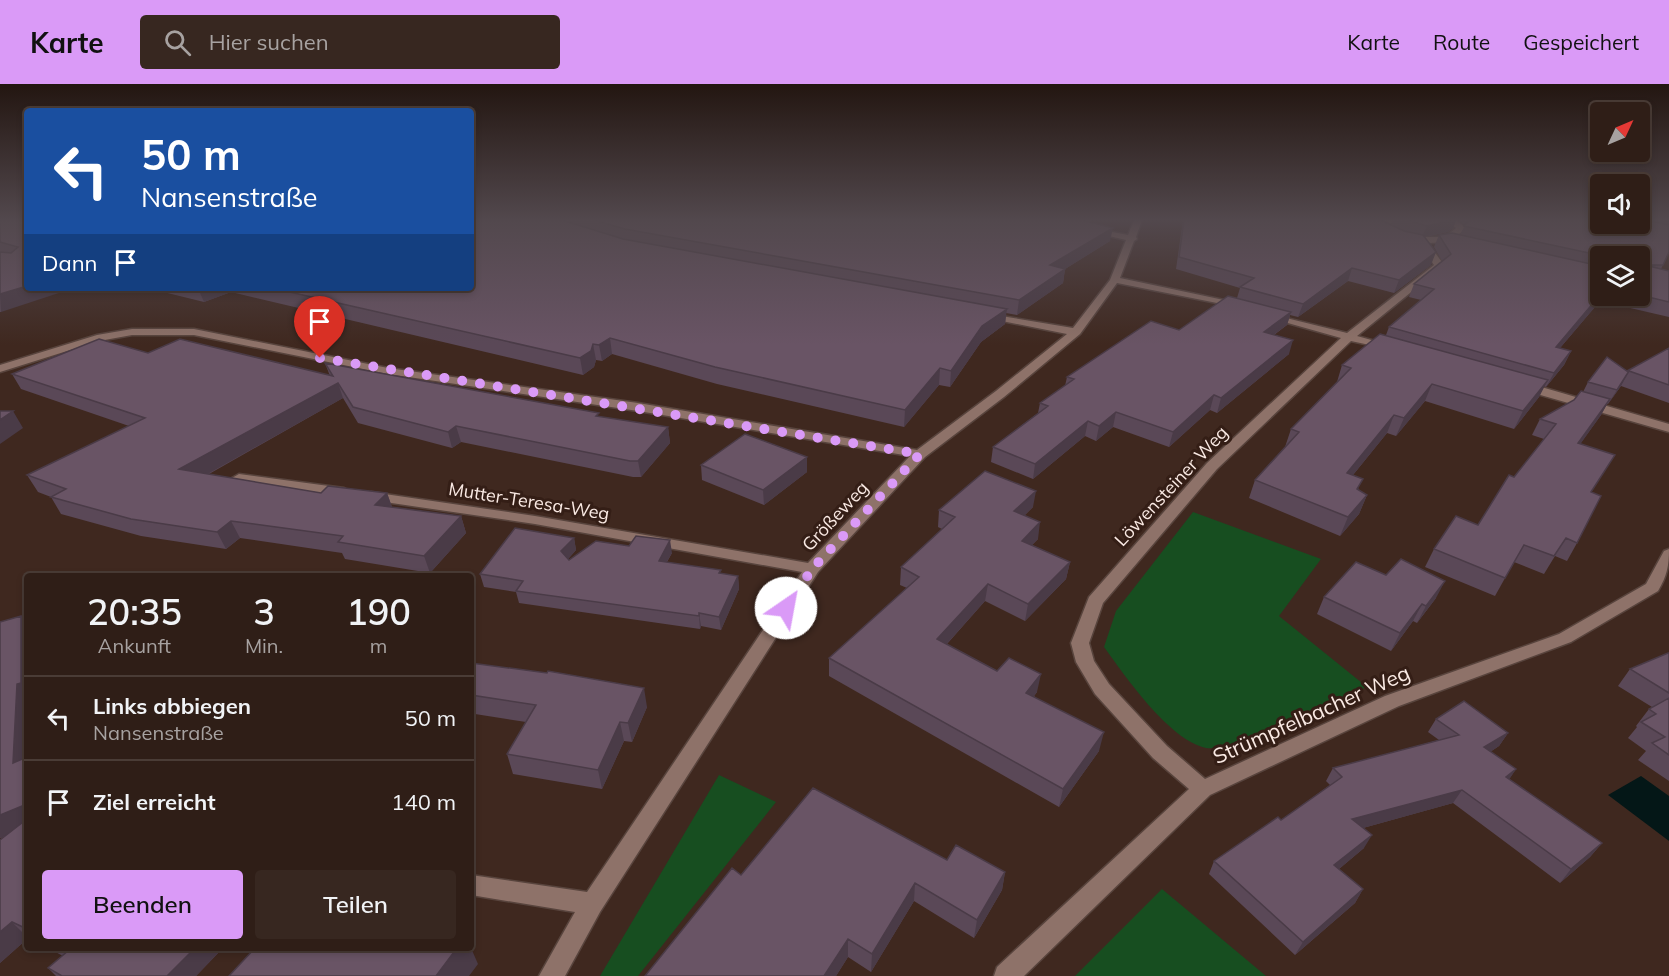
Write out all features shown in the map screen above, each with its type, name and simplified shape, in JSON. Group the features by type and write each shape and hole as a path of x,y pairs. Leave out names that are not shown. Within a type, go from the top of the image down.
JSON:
{"street":[{"name":"Größeweg","path":"551,976 592,904 812,569 920,454 1000,394 1076,332 1115,280 1123,262"},
{"name":"Löwensteiner Weg","path":"1203,789 1160,752 1102,689 1085,662 1080,643 1095,601 1212,466 1349,337 1439,265 1432,262"},
{"path":"1115,280 1259,312 1406,353"},
{"path":"971,312 1076,332"},
{"path":"0,369 97,338 132,332 194,332 388,371 638,407 920,454"},
{"path":"1509,382 1669,428"},
{"name":"Mutter-Teresa-Weg","path":"239,478 535,520 812,569"},
{"name":"Strümpfelbacher Weg","path":"1006,976 1203,789 1392,701 1565,638 1652,587 1669,554"},
{"path":"474,885 592,904"}],"green space":[{"path":"1193,512 1321,559 1279,616 1367,687 1229,746 1217,748 1206,748 1192,743 1163,720 1136,690 1104,647 1116,611"},
{"path":"719,775 776,802 638,976 600,976"},
{"path":"1162,889 1266,976 1075,976"}],"shaded area":[{"path":"1641,776 1669,796 1669,841 1608,795"}],"building":[{"path":"0,262 24,262 24,287 0,294"},
{"path":"474,262 747,262 1007,309 982,326 951,371 940,368 905,410 715,367 610,338 599,345 593,344 591,351 580,358 285,291 474,291"},
{"path":"806,262 1056,262 1050,265 1065,269 1019,300"},
{"path":"1196,262 1423,262 1399,280 1352,268 1303,304 1240,287 1254,278"},
{"path":"1442,262 1580,262 1590,264 1591,306 1556,347 1571,351 1554,373 1389,327 1434,289 1414,284"},
{"path":"1650,262 1665,262 1663,265 1650,265"},
{"path":"1650,266 1669,271 1669,302 1650,297"},
{"path":"1228,296 1291,312 1264,332 1293,340 1221,398 1214,395 1173,432 1116,412 1099,426 1088,421 1035,464 993,447 1048,406 1040,403 1074,379 1067,377 1151,321 1179,330"},
{"path":"1380,334 1548,380 1523,411 1432,384 1404,418 1394,415 1347,473 1363,479 1357,489 1367,495 1348,517 1255,480 1299,432 1291,429 1351,368 1342,365"},
{"path":"99,339 148,353 180,339 333,376 325,363 599,413 596,416 668,427 638,461 630,461 456,426 448,432 353,407 338,383 179,469 321,493 328,486 387,493 375,505 461,516 424,556 338,542 343,536 231,521 217,532 131,519 51,497 66,489 27,475 145,418 12,374"},
{"path":"1669,348 1669,385 1629,371 1617,390 1588,382 1607,357 1627,371"},
{"path":"1581,391 1610,399 1578,443 1615,455 1591,492 1601,496 1577,543 1566,538 1554,556 1524,545 1505,578 1434,549 1456,516 1478,525 1509,475 1514,477 1556,424 1540,419 1574,400"},
{"path":"0,411 13,411 0,420"},
{"path":"745,434 807,457 763,490 701,465"},
{"path":"985,471 1036,491 1014,511 1040,522 1022,541 1070,562 1028,604 988,584 937,639 997,671 1009,658 1041,674 1026,693 1104,732 1063,789 829,658 919,577 901,567 955,517 939,510"},
{"path":"515,528 574,538 561,551 569,560 596,541 629,546 636,536 670,540 659,561 721,570 719,573 738,576 719,617 516,591 523,581 480,574"},
{"path":"1401,559 1445,581 1426,606 1422,604 1400,633 1324,597 1356,562 1386,575"},
{"path":"21,616 21,683 17,684 13,763 24,758 24,805 0,815 0,622"},
{"path":"1669,653 1669,693 1630,669"},
{"path":"474,663 547,673 548,671 644,688 628,723 620,722 598,770 507,754 536,705 474,695"},
{"path":"1669,698 1669,755 1652,743 1665,737 1641,722 1656,714 1649,709"},
{"path":"1464,701 1508,733 1484,747 1516,769 1506,777 1602,843 1571,869 1462,790 1352,819 1372,835 1334,865 1363,889 1303,942 1214,861 1278,817 1281,820 1342,777 1333,768 1459,735 1436,719"},
{"path":"813,788 947,860 956,845 1005,872 977,920 915,883 872,954 848,939 824,976 645,976 732,868 741,875"},
{"path":"24,821 24,928 12,922 0,932 0,840"},
{"path":"68,951 192,951 167,976 62,976 48,968"},
{"path":"252,951 455,951 436,976 229,976"}],"route":[{"path":"320,358 388,371 638,407 920,454 812,569 786,608"}]}
